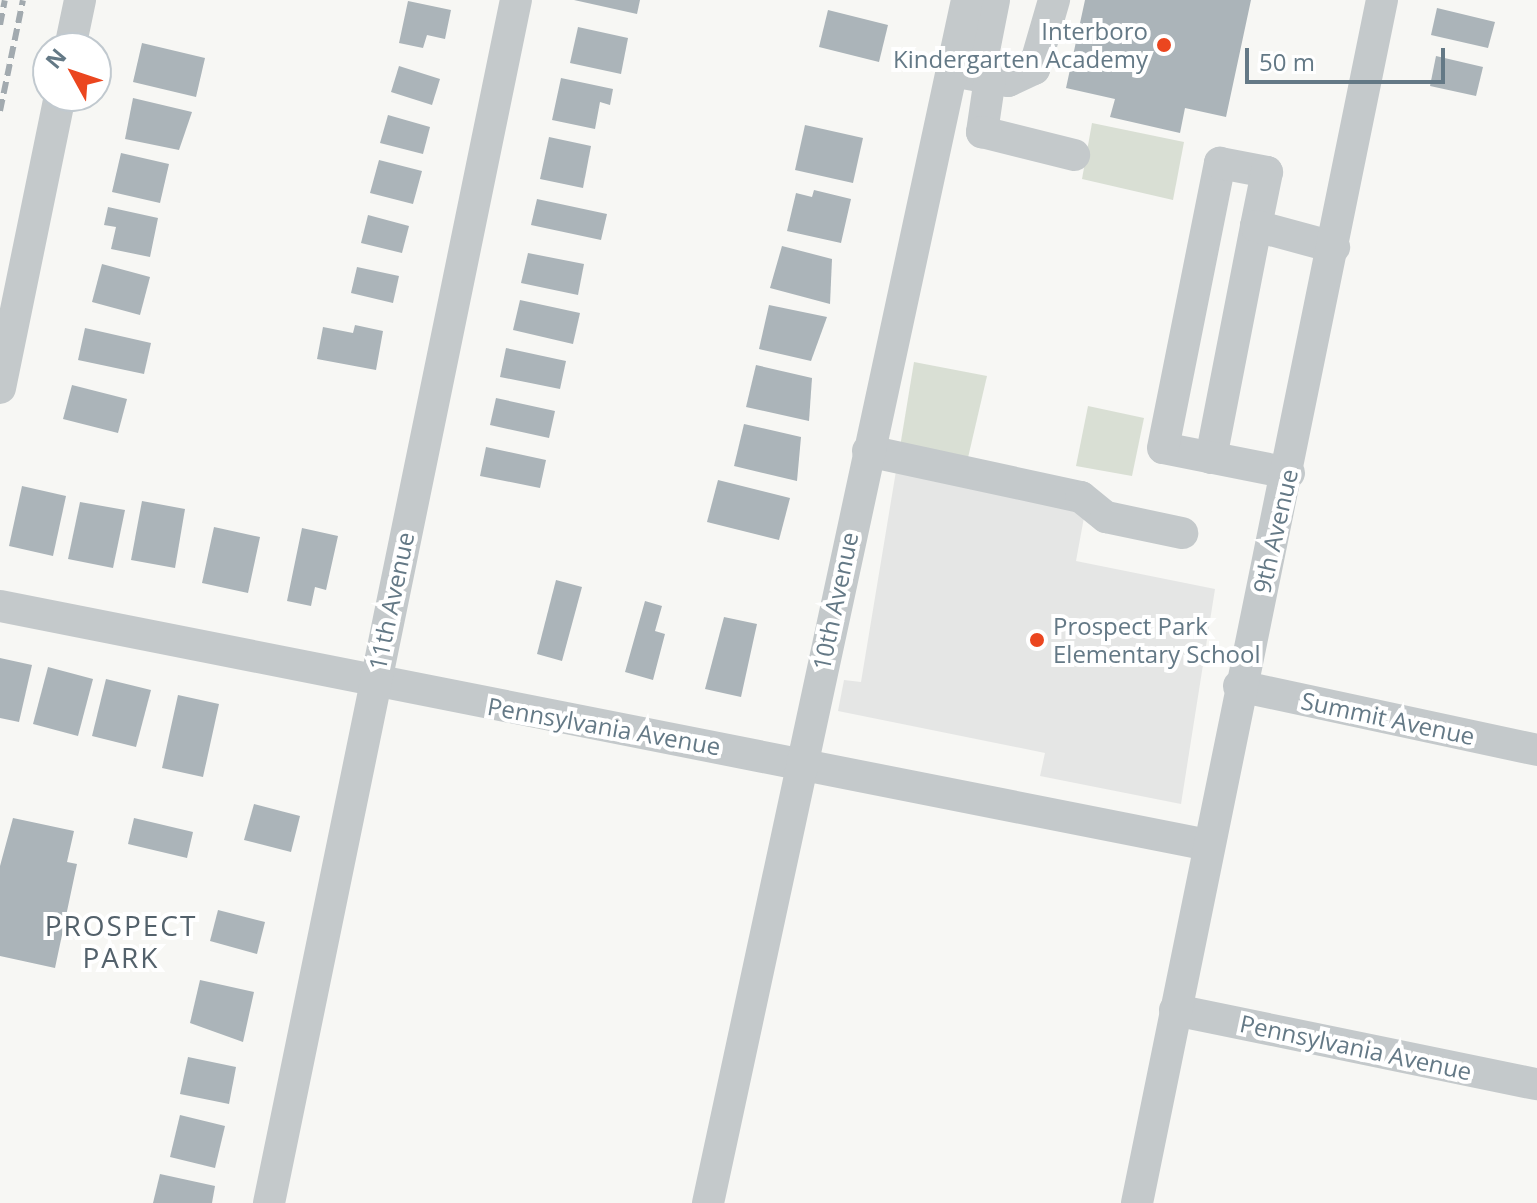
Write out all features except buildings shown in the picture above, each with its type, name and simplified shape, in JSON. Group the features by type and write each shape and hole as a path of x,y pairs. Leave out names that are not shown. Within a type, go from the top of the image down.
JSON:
{"street":[{"path":"73,32 80,0"},
{"name":"11th Avenue","path":"269,1203 516,0"},
{"name":"10th Avenue","path":"708,1203 868,451 973,75 967,0"},
{"path":"994,0 973,75 982,132 1074,155"},
{"path":"973,75 1008,81 1034,69 1054,0"},
{"name":"9th Avenue","path":"1137,1203 1239,686 1289,473 1382,0"},
{"path":"0,388 57,112"},
{"path":"1211,458 1267,172 1220,163 1163,448 1211,458 1289,473"},
{"path":"1256,226 1334,247"},
{"path":"868,451 1081,497 1106,517 1182,533"},
{"name":"Pennsylvania Avenue","path":"0,606 374,685 800,761 1208,845"},
{"name":"Summit Avenue","path":"1239,686 1537,750"},
{"name":"Pennsylvania Avenue","path":"1175,1010 1537,1084"}],"shaded area":[{"path":"1092,123 1184,142 1173,200 1082,179"},
{"path":"914,362 987,376 967,462 900,447"},
{"path":"1088,406 1144,418 1132,476 1076,466"},
{"name":"Prospect Park Elementary School","path":"897,465 1085,512 1076,561 1215,589 1181,804 1040,776 1045,753 838,711 844,680 861,682"}],"railway":[{"path":"0,25 5,0"},
{"path":"0,111 23,0"}],"place":[{"name":"Interboro Kindergarten Academy","path":"1164,45"},
{"name":"Prospect Park Elementary School","path":"1037,640"}],"district":[{"name":"PROSPECT PARK","path":"121,941"}]}
